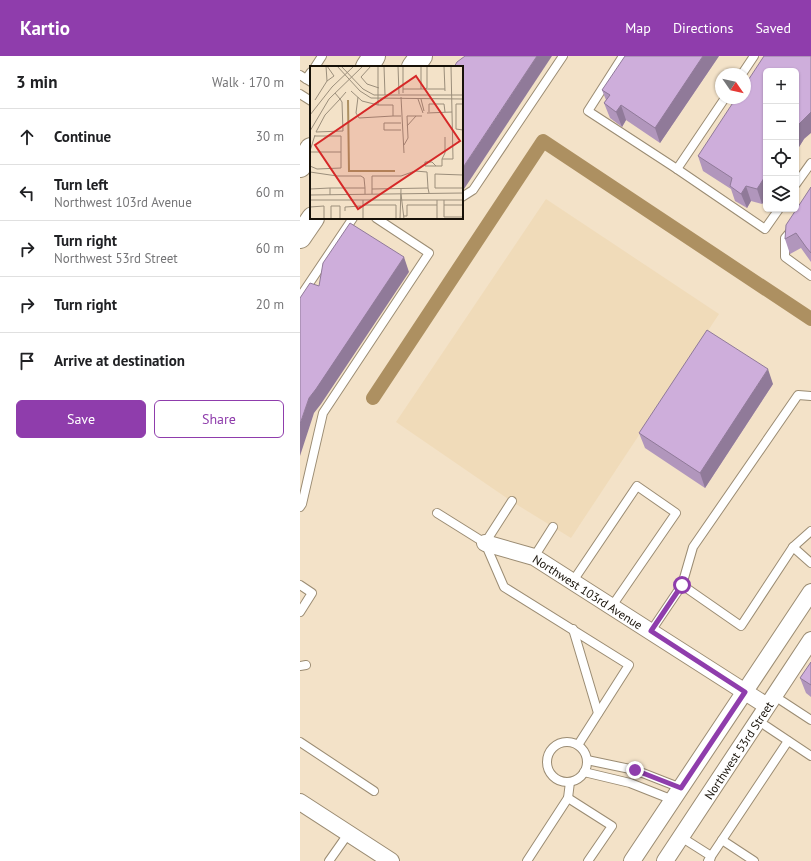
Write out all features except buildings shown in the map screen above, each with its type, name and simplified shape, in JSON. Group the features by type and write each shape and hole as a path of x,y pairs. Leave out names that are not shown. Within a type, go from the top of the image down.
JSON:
{"street":[{"path":"368,66 374,56"},
{"path":"414,66 420,56"},
{"path":"300,166 310,151"},
{"path":"300,237 312,219"},
{"name":"Northwest 103rd Avenue","path":"485,543 534,556 745,692 774,703"},
{"path":"632,861 811,592"},
{"name":"Northwest 53rd Street","path":"665,861 774,703 811,640"},
{"path":"300,802 391,861"}],"lane":[{"path":"316,66 322,56"},
{"path":"463,196 473,190 563,56"},
{"path":"623,56 588,111 765,230 777,212"},
{"path":"746,68 754,56"},
{"path":"676,169 721,104"},
{"path":"799,180 811,163"},
{"path":"300,297 352,219"},
{"path":"300,507 302,504 323,413 429,253 378,219"},
{"path":"794,225 785,238 784,258 811,276"},
{"path":"651,631 682,585 693,547 798,395 811,396"},
{"path":"573,581 637,486 676,513 612,606"},
{"path":"485,543 512,501"},
{"path":"437,513 485,543 504,587 629,665 578,745"},
{"path":"534,556 554,527"},
{"path":"682,585 741,626 793,547 811,531"},
{"path":"793,547 811,563"},
{"path":"300,585 312,593 300,612"},
{"path":"573,629 598,713"},
{"path":"774,703 811,720"},
{"path":"766,726 811,756"},
{"path":"681,837 710,860 788,741"},
{"path":"300,742 374,791"},
{"path":"565,742 578,745 582,749 587,760 587,766 584,772 576,780 570,782 557,780 552,776 549,770 548,758 550,752 559,744 565,742"},
{"path":"587,760 635,770 677,794"},
{"path":"584,772 677,794"},
{"path":"527,861 568,798 570,782"},
{"path":"568,798 612,826 588,861"},
{"path":"329,861 348,834"},
{"path":"722,840 754,861"}],"shaded area":[{"path":"546,199 719,314 571,538 511,501 396,422"}],"waterway":[{"path":"373,398 543,141 811,319"}],"route":[{"path":"635,770 681,788 745,692 651,631 682,585"}]}
